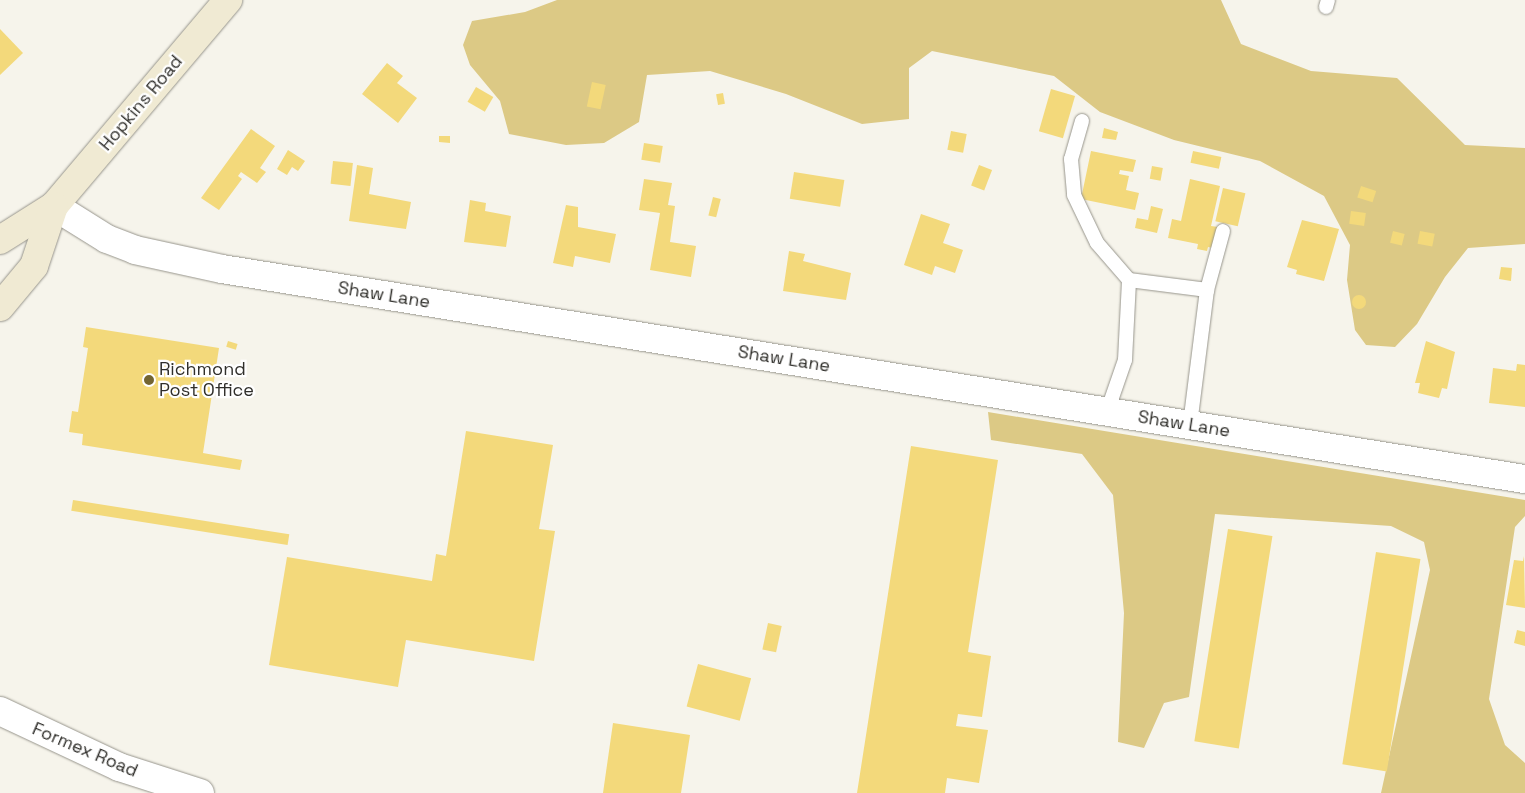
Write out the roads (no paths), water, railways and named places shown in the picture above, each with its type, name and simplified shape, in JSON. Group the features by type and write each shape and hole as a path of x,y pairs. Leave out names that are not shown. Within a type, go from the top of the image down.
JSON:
{"main road":[{"name":"Hopkins Road","path":"0,240 54,206 228,0"},
{"name":"Hopkins Road","path":"0,307 34,266 54,206"}],"street":[{"name":"Shaw Lane","path":"54,206 106,238 135,250 222,269 1525,479"},
{"name":"Formex Road","path":"0,711 119,767 200,793"}],"lane":[{"path":"1082,121 1071,159 1074,195 1098,243 1129,280 1207,290"},
{"path":"1190,425 1207,290 1223,232"},
{"path":"1107,412 1125,360 1129,280"}],"place":[{"name":"Richmond Post Office","path":"149,380"}]}
